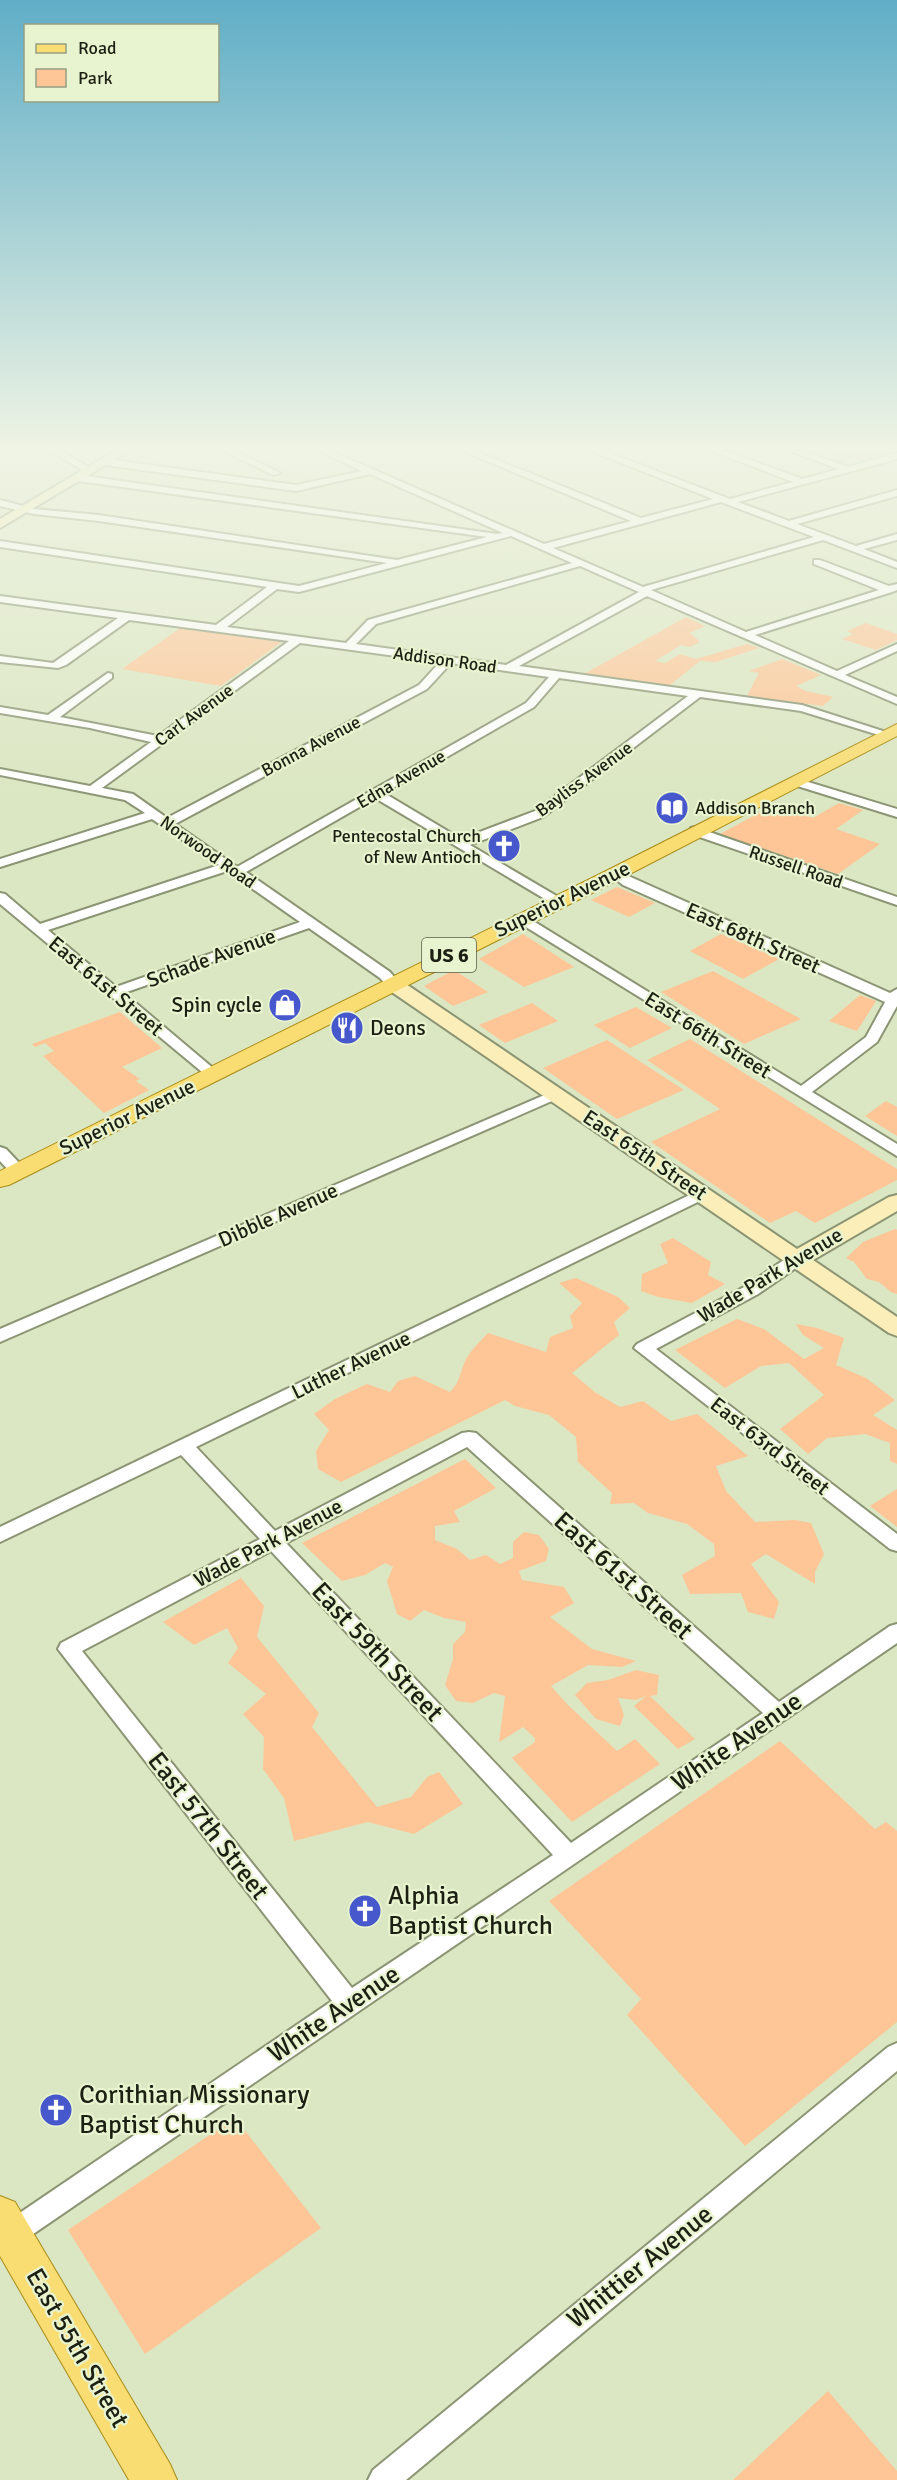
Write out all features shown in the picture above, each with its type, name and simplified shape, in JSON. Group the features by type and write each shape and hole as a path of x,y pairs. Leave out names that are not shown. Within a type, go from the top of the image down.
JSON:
{"main road":[{"name":"Superior Avenue","path":"9,1175 615,873 892,732"},
{"name":"East 55th Street","path":"5,2225 154,2480"}],"street":[{"path":"148,567 299,589 383,567"},
{"path":"348,647 372,622 569,567"},
{"path":"590,567 897,701"},
{"path":"508,668 644,591 725,567"},
{"path":"830,567 893,589"},
{"path":"218,629 274,586"},
{"path":"746,635 893,589"},
{"name":"Addison Road","path":"0,599 802,708 892,732"},
{"path":"0,658 54,666 62,663 126,617"},
{"name":"Carl Avenue","path":"92,790 297,640"},
{"path":"836,675 897,647"},
{"name":"Bonna Avenue","path":"167,823 423,687 448,660"},
{"name":"Edna Avenue","path":"38,929 233,869 375,793 530,705 556,675"},
{"path":"51,718 108,676"},
{"name":"Bayliss Avenue","path":"460,844 539,814 696,695"},
{"path":"0,710 159,740"},
{"name":"Norwood Road","path":"0,772 129,797 308,924 385,975 393,984"},
{"path":"795,782 897,813"},
{"path":"375,793 555,901"},
{"path":"0,863 155,814"},
{"name":"Russell Road","path":"695,831 897,902"},
{"name":"East 68th Street","path":"615,873 628,882 895,996"},
{"name":"East 61st Street","path":"0,897 213,1074"},
{"name":"East 66th Street","path":"520,919 897,1151"},
{"name":"Schade Avenue","path":"114,992 308,924"},
{"name":"East 65th Street","path":"393,984 897,1328"},
{"path":"801,1092 872,1039 895,996"},
{"name":"Dibble Avenue","path":"0,1336 556,1094"},
{"path":"0,1152 9,1175"},
{"name":"Luther Avenue","path":"0,1535 702,1194"},
{"name":"Wade Park Avenue","path":"644,1348 752,1290 797,1260 897,1202"},
{"name":"East 63rd Street","path":"644,1348 897,1544"},
{"name":"East 61st Street","path":"470,1438 778,1714"},
{"name":"Wade Park Avenue","path":"68,1649 470,1438"},
{"name":"East 59th Street","path":"184,1446 570,1857"},
{"name":"White Avenue","path":"5,2225 570,1857 897,1632"},
{"name":"East 57th Street","path":"68,1649 349,2002"},
{"name":"Whittier Avenue","path":"383,2480 466,2409 897,2055"}],"green space":[{"path":"686,617 705,626 690,633 700,642 690,647 681,645 655,661 665,663 680,654 696,659 747,644 759,648 716,662 700,661 670,685 584,674"},
{"path":"866,623 897,634 897,640 876,650 842,639 853,634 847,631"},
{"path":"183,626 283,641 221,686 122,669"},
{"path":"782,659 821,675 796,686 806,691 833,697 823,706 747,696 759,673 749,671"},
{"path":"839,803 863,810 836,829 880,844 838,874 720,834 774,805 813,818"},
{"path":"617,887 655,903 629,917 591,900"},
{"path":"523,934 574,967 524,987 479,959"},
{"path":"721,934 779,959 743,979 690,951"},
{"path":"454,970 488,992 453,1006 424,986"},
{"path":"713,971 801,1019 744,1044 661,992"},
{"path":"860,995 876,1001 857,1031 829,1021"},
{"path":"532,1003 558,1021 505,1043 479,1025"},
{"path":"636,1007 672,1028 630,1048 594,1025"},
{"path":"120,1012 162,1048 122,1067 140,1079 136,1081 149,1090 104,1113 43,1056 54,1051 45,1043 35,1047 32,1044"},
{"path":"690,1039 897,1169 897,1180 815,1223 796,1211 770,1223 651,1142 720,1109 647,1060"},
{"path":"607,1040 684,1090 617,1119 543,1068"},
{"path":"886,1101 897,1107 897,1136 865,1116"},
{"path":"897,1230 897,1294 879,1282 867,1279 854,1262 846,1258 863,1242"},
{"path":"673,1238 711,1262 708,1275 725,1284 692,1303 658,1297 641,1291 642,1274 668,1263 660,1244"},
{"path":"576,1278 618,1297 630,1308 614,1322 619,1335 572,1373 596,1393 620,1407 643,1401 671,1421 697,1414 748,1456 716,1466 726,1491 755,1522 795,1520 811,1523 824,1554 815,1572 815,1584 766,1554 751,1564 779,1602 774,1619 748,1612 741,1593 690,1594 682,1575 715,1556 714,1544 687,1524 648,1513 634,1503 610,1504 612,1493 578,1462 576,1437 549,1415 515,1406 505,1400 341,1482 318,1469 316,1451 329,1430 314,1414 335,1399 367,1384 390,1392 398,1381 415,1376 450,1392 458,1381 467,1357 488,1333 546,1352 550,1337 573,1328 570,1316 582,1303 559,1283"},
{"path":"737,1319 764,1329 804,1359 824,1348 803,1335 796,1324 817,1328 844,1338 836,1365 866,1378 895,1400 873,1415 897,1430 897,1464 890,1461 890,1443 865,1434 827,1438 808,1454 780,1429 824,1395 789,1363 761,1366 725,1388 675,1350"},
{"path":"465,1459 496,1488 454,1511 460,1522 435,1526 435,1540 457,1549 470,1560 486,1555 500,1564 513,1558 513,1542 524,1532 539,1535 549,1549 546,1561 519,1571 522,1580 564,1587 574,1603 550,1617 592,1649 636,1661 622,1667 588,1665 551,1686 617,1751 635,1739 660,1764 572,1822 512,1758 535,1742 535,1738 523,1727 499,1742 505,1696 494,1693 473,1703 456,1701 445,1685 453,1659 453,1644 465,1632 466,1622 444,1618 424,1610 410,1621 397,1614 387,1581 393,1567 385,1563 365,1575 342,1581 302,1543"},
{"path":"897,1489 897,1527 870,1506"},
{"path":"241,1578 264,1606 257,1637 319,1713 312,1727 377,1807 411,1797 427,1777 439,1772 463,1804 414,1834 368,1822 294,1841 284,1798 263,1769 264,1737 243,1714 266,1694 228,1663 238,1648 227,1628 194,1645 163,1622"},
{"path":"636,1670 659,1675 657,1695 650,1696 695,1739 678,1749 634,1706 646,1696 636,1700 618,1698 624,1715 620,1726 596,1719 575,1695 587,1683 608,1680"},
{"path":"780,1741 875,1829 886,1822 897,1831 897,2022 745,2146 627,2015 641,1999 549,1901"},
{"path":"235,2118 321,2228 145,2354 68,2230"},
{"path":"828,2391 897,2471 897,2480 733,2480"}],"place":[{"name":"Addison Branch","path":"672,808"},
{"name":"Pentecostal Church of New Antioch","path":"504,846"},
{"name":"Spin cycle","path":"285,1005"},
{"name":"Deons","path":"347,1028"},
{"name":"Alphia Baptist Church","path":"365,1911"},
{"name":"Corithian Missionary Baptist Church","path":"56,2110"}]}
